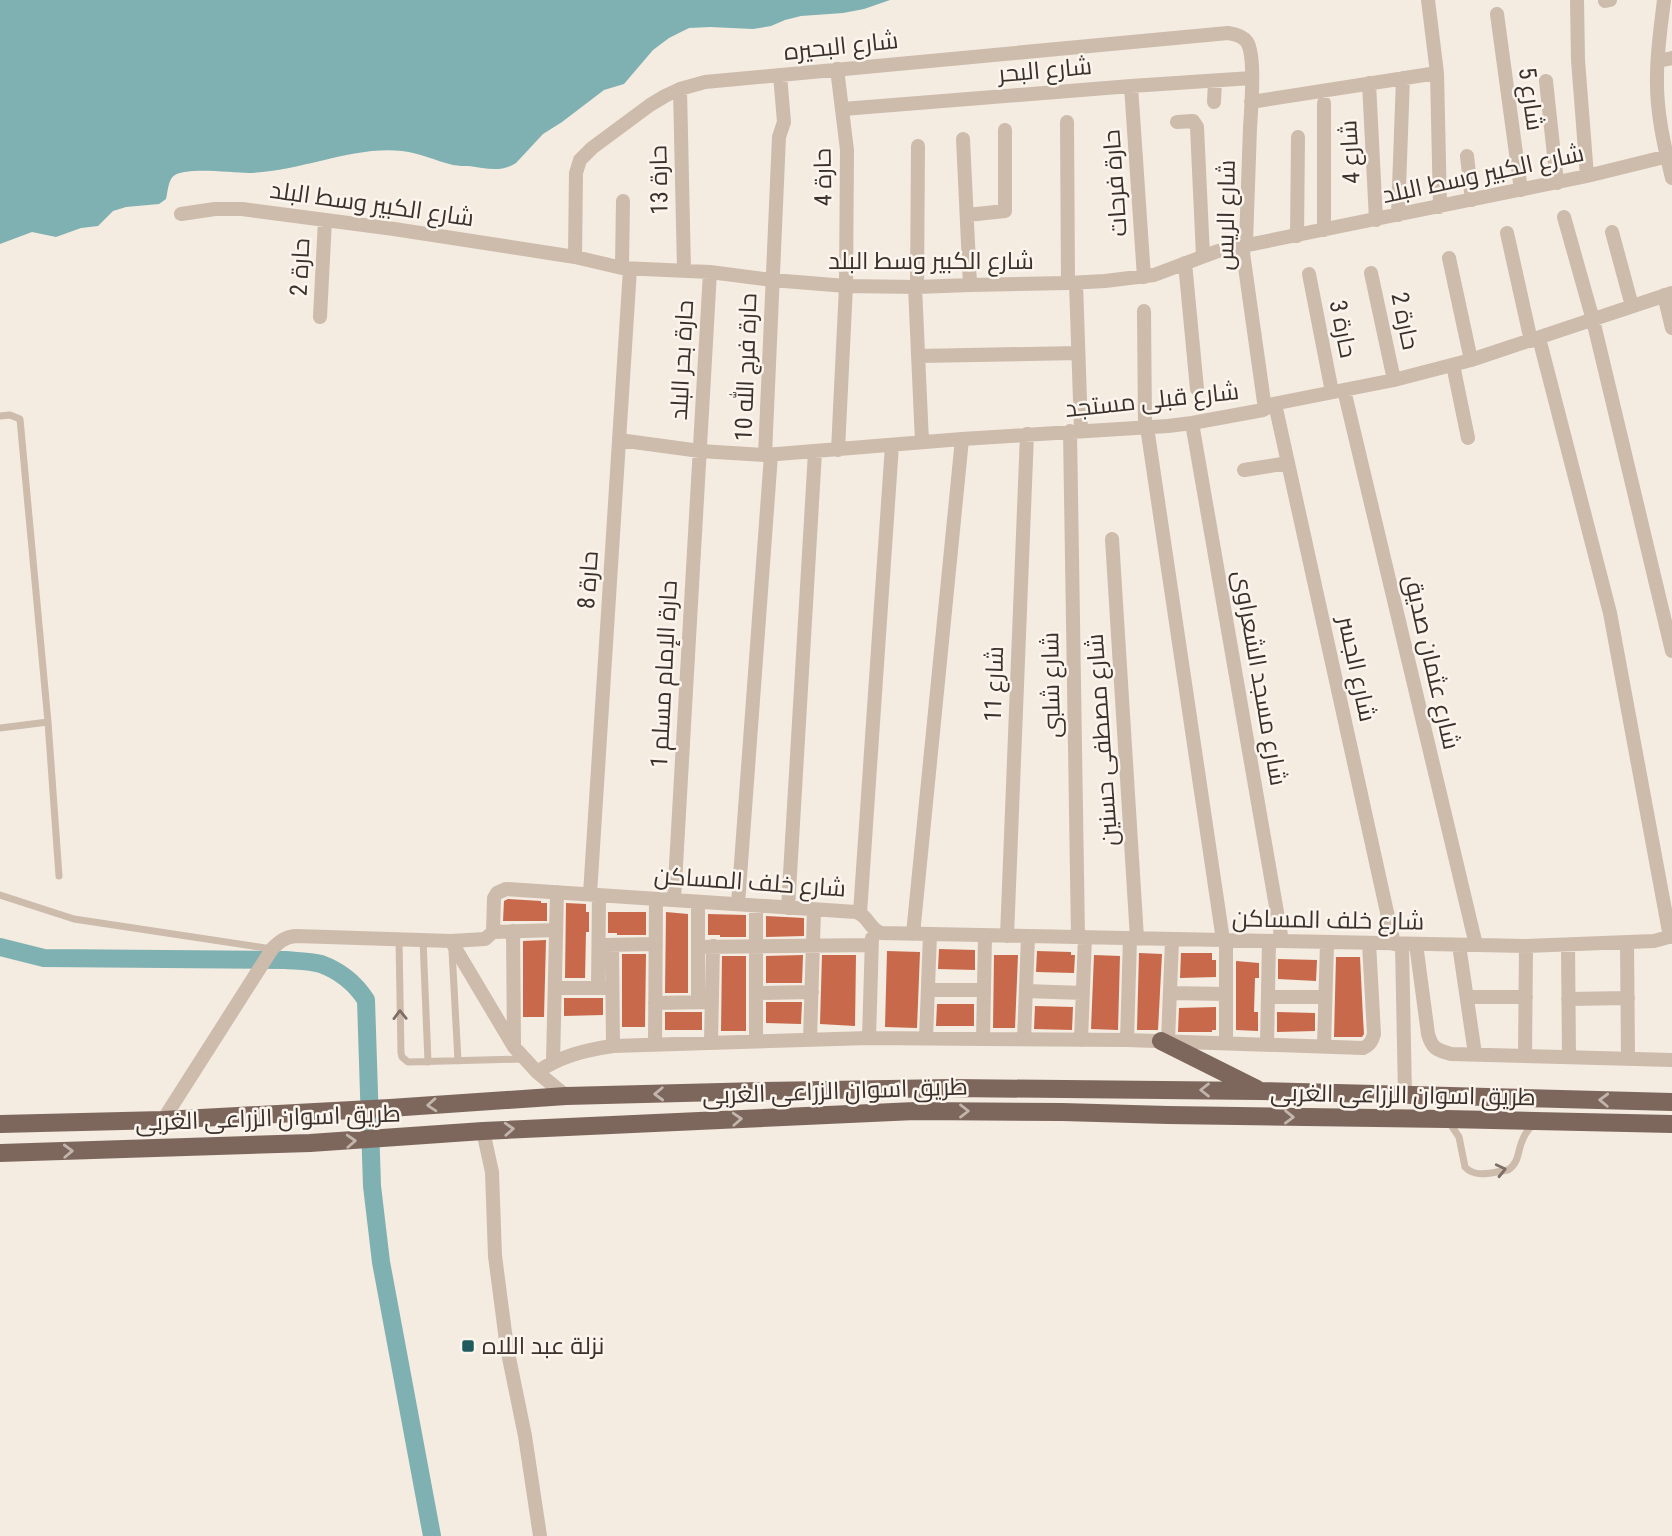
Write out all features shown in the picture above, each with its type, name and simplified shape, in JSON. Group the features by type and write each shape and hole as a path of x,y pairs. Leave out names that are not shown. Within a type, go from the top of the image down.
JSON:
{"main road":[{"path":"1165,1041 1260,1091"},
{"name":"طريق اسوان الزراعى الغربى","path":"0,1124 163,1120 566,1096 952,1088 1260,1091 1664,1102"},
{"path":"1352,1118 1353,1093"},
{"path":"1664,1102 1664,1124"},
{"name":"طريق اسوان الزراعى الغربى","path":"0,1153 310,1143 483,1130 915,1111 1664,1124"}],"street":[{"path":"1428,0 1437,73 1440,206"},
{"path":"1577,0 1578,60 1587,176"},
{"path":"1664,0 1667,25 1665,59 1657,85 1666,120 1672,178"},
{"name":"شارع 5","path":"1497,14 1521,190"},
{"name":"شارع البحيره","path":"575,257 576,173 580,160 650,105 680,89 705,82 1228,33"},
{"name":"شارع الريس","path":"1228,33 1240,36 1248,44 1251,54 1244,253 1270,406"},
{"name":"حارة 4","path":"837,69 847,150 846,286"},
{"path":"1251,102 1437,73"},
{"name":"حارة فرج الله 10","path":"738,904 768,455 772,280 779,137 784,122 780,75"},
{"name":"شارع البحر","path":"843,109 1252,78"},
{"path":"1398,215 1403,78"},
{"path":"1214,102 1215,81"},
{"path":"1546,81 1557,183"},
{"name":"شارع 4","path":"1369,83 1376,220"},
{"name":"حارة فرحات","path":"1131,86 1144,277"},
{"name":"حارة 13","path":"680,89 684,270"},
{"path":"1324,103 1324,230"},
{"path":"1177,122 1193,121 1198,127 1203,256"},
{"name":"شارع شلبى","path":"1067,122 1072,283 1078,353 1075,431 1083,993 1081,1040"},
{"path":"967,215 1005,211 1005,130"},
{"path":"1297,236 1298,137"},
{"path":"963,139 970,285"},
{"path":"918,146 916,287 922,442"},
{"path":"1468,156 1472,200"},
{"name":"شارع الكبير وسط البلد","path":"181,214 215,209 242,209 575,257 626,269 710,272 846,286 1072,283 1154,275 1218,251 1557,183 1669,156"},
{"name":"حارة 8","path":"613,1046 605,988 606,945 594,894 620,440 626,269 623,201"},
{"path":"1564,217 1593,320 1672,651"},
{"name":"حارة 2","path":"320,317 326,220"},
{"path":"1612,232 1632,306"},
{"path":"1507,233 1610,613 1671,936"},
{"path":"1449,258 1471,360"},
{"path":"1185,263 1197,389"},
{"name":"حارة بحر البلد","path":"700,451 710,272"},
{"name":"حارة 2","path":"1371,273 1394,380"},
{"name":"حارة 3","path":"1309,274 1338,391"},
{"path":"838,450 846,286"},
{"path":"1668,294 1672,328"},
{"name":"شارع قبلى مستجد","path":"620,440 700,451 768,455 1192,423 1453,365 1668,294"},
{"path":"1144,311 1146,427 1225,940 1226,1043"},
{"path":"918,356 1078,353"},
{"path":"1453,365 1468,438"},
{"name":"شارع عثمان صديق","path":"1338,391 1476,945"},
{"name":"شارع الجسر","path":"1270,406 1288,463 1404,944"},
{"name":"شارع مسجد الشعراوى","path":"1192,423 1275,941 1268,997 1267,1045"},
{"name":"شارع 11","path":"1007,936 1027,434"},
{"path":"913,934 962,439"},
{"path":"860,914 892,445"},
{"name":"حارة الإمام مسلم 1","path":"674,900 700,451"},
{"path":"789,908 815,452"},
{"path":"1244,470 1288,463"},
{"name":"شارع مصطفى حسنين","path":"1112,539 1133,938 1127,1040"},
{"name":"شارع خلف المساكن","path":"493,932 492,903 501,890 506,889 860,914 868,920 872,929 881,933 1526,946 1654,942 1671,936"},
{"path":"553,1062 557,892"},
{"path":"654,1044 656,899"},
{"path":"698,902 705,946 705,1002 711,1042"},
{"path":"755,1041 756,905"},
{"path":"810,1039 814,909"},
{"path":"869,1038 872,929"},
{"path":"163,1120 270,952 286,937 451,941 485,939 493,932 556,930"},
{"path":"513,931 514,1047"},
{"path":"926,1038 930,934"},
{"path":"983,1039 985,936"},
{"path":"1024,1039 1028,937"},
{"path":"1165,1041 1172,940"},
{"path":"451,941 514,1047 537,1072 566,1096"},
{"path":"1324,1046 1327,943"},
{"path":"537,1072 553,1062 592,1049 613,1046 810,1039 1127,1040 1363,1048 1372,1042 1374,1034 1369,943"},
{"path":"1627,943 1628,1059"},
{"path":"606,945 656,944"},
{"path":"705,946 872,944"},
{"path":"1404,944 1430,1043 1442,1051 1451,1054 1672,1060"},
{"path":"1404,944 1405,1095"},
{"path":"1459,945 1475,1054"},
{"path":"1568,945 1569,1057"},
{"path":"1525,1056 1526,946"},
{"path":"555,988 605,988"},
{"path":"928,990 984,990"},
{"path":"1026,991 1083,993"},
{"path":"756,993 812,992"},
{"path":"1170,993 1226,994"},
{"path":"1268,997 1325,997"},
{"path":"1467,997 1526,997"},
{"path":"1568,999 1628,998"},
{"path":"655,1003 705,1002"},
{"path":"483,1130 492,1172 495,1256 507,1348 525,1436 540,1536"}],"lane":[{"path":"0,416 10,415 20,419 48,722 59,876"},
{"path":"0,728 48,722"},
{"path":"0,895 74,919 270,952"},
{"path":"399,939 402,1057 408,1062 524,1059"},
{"path":"423,940 428,1062"},
{"path":"451,941 458,1061"},
{"path":"1446,1119 1459,1137 1465,1167 1476,1174 1508,1170 1512,1167 1518,1160 1522,1139 1537,1121"}],"water":[{"path":"0,0 890,0 864,9 801,16 753,29 689,28 653,50 624,84 604,90 543,134 516,163 505,168 455,165 409,152 383,150 268,172 190,171 173,177 166,199 159,204 113,211 98,226 81,228 56,237 32,232 0,244"}],"building":[{"path":"508,899 547,903 547,921 503,921 504,901"},
{"path":"566,903 586,904 586,912 589,912 585,978 565,978"},
{"path":"608,912 646,912 646,935 608,933"},
{"path":"666,912 688,914 688,993 665,993"},
{"path":"708,914 746,915 746,937 708,935"},
{"path":"766,916 804,918 804,936 766,937"},
{"path":"546,940 544,1017 523,1017 523,941"},
{"path":"939,949 975,950 975,970 938,969"},
{"path":"887,951 920,952 917,1028 885,1027"},
{"path":"1037,951 1071,952 1071,955 1075,955 1074,973 1036,972"},
{"path":"1139,953 1162,954 1158,1030 1137,1030"},
{"path":"1181,953 1212,953 1212,960 1216,960 1216,977 1180,978"},
{"path":"622,954 646,954 645,1027 622,1027"},
{"path":"803,955 802,983 766,983 766,956"},
{"path":"822,955 856,955 855,1026 820,1024"},
{"path":"994,955 1018,955 1015,1028 993,1028"},
{"path":"1094,955 1120,956 1118,1030 1091,1029"},
{"path":"722,956 746,956 746,1031 721,1031"},
{"path":"1336,957 1360,957 1362,1037 1334,1037"},
{"path":"1278,959 1317,960 1316,981 1278,979"},
{"path":"1236,961 1259,963 1259,978 1255,978 1254,1012 1258,1012 1258,1031 1236,1030"},
{"path":"564,998 603,998 603,1015 564,1016"},
{"path":"766,1002 802,1002 801,1024 766,1023"},
{"path":"937,1004 974,1004 974,1026 936,1026"},
{"path":"1035,1006 1073,1007 1072,1030 1034,1029"},
{"path":"1216,1007 1216,1030 1178,1032 1179,1008"},
{"path":"665,1012 702,1012 702,1030 665,1030"},
{"path":"1277,1012 1315,1013 1315,1031 1277,1032"}],"waterway":[{"path":"0,947 44,958 312,962 341,974 362,994 366,1000 372,1186 381,1262 432,1536"}],"place":[{"name":"نزلة عبد اللاه","path":"468,1346"}]}
